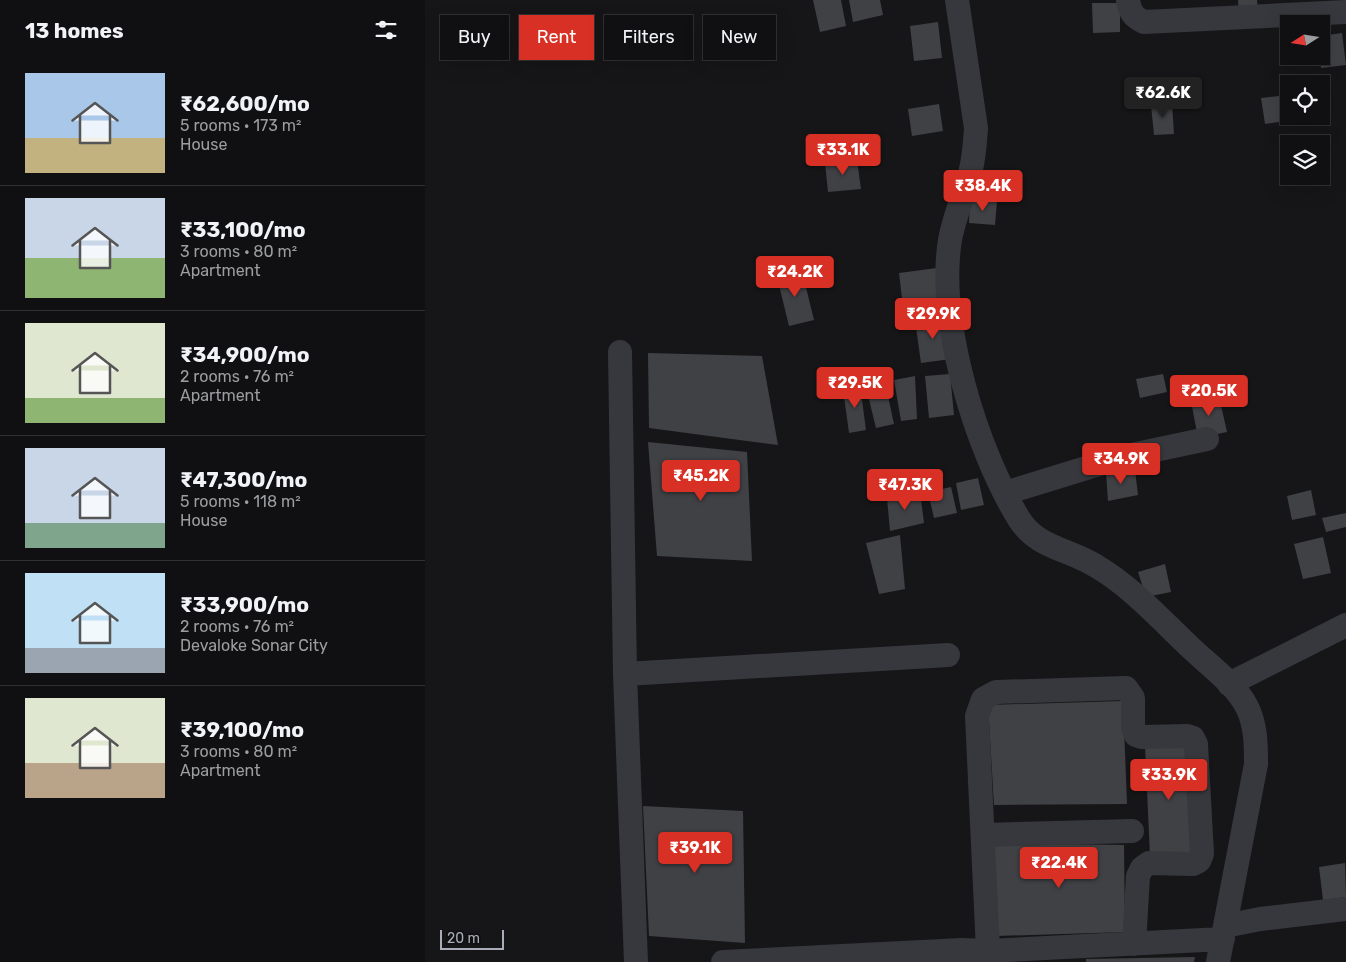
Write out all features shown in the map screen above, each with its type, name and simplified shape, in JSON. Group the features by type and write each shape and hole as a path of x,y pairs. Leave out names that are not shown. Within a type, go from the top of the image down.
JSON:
{"street":[{"path":"957,0 976,128 975,147 970,172 950,238 947,279 952,336 970,405 987,457 1020,521 1034,537 1056,549 1094,564 1120,581 1229,684 1246,707 1255,736 1256,764 1222,942"},
{"path":"1128,0 1130,10 1135,18 1144,22 1346,12"},
{"path":"620,352 625,674 636,962"},
{"path":"1005,493 1122,457 1207,439"},
{"path":"1229,684 1346,625"},
{"path":"625,674 947,655"},
{"path":"988,951 977,716 983,699 996,692 1126,688 1133,698 1133,728 1136,735 1142,737 1187,736 1193,738 1196,744 1202,854 1199,862 1193,864 1149,863 1141,868 1137,876 1134,944"},
{"path":"983,835 1132,831"},
{"path":"723,962 962,956 988,951 1193,941 1222,942 1259,919 1346,908"}],"building":[{"path":"813,0 841,0 846,26 820,32"},
{"path":"849,0 880,0 883,15 853,22"},
{"path":"1238,0 1257,0 1258,14 1239,15"},
{"path":"1092,3 1120,3 1120,32 1093,33"},
{"path":"938,22 942,58 914,61 910,26"},
{"path":"1342,33 1346,65 1321,68 1321,65 1330,65 1330,35"},
{"path":"1280,96 1280,122 1265,124 1261,98"},
{"path":"1172,103 1174,134 1154,135 1151,105"},
{"path":"939,104 943,131 912,136 908,109"},
{"path":"857,160 861,189 828,192 825,163"},
{"path":"970,199 997,201 995,225 969,223"},
{"path":"937,268 942,302 903,307 899,273"},
{"path":"802,271 814,320 789,326 777,277"},
{"path":"945,316 951,359 921,363 915,320"},
{"path":"648,353 762,356 778,445 649,428"},
{"path":"950,374 954,415 929,418 925,376"},
{"path":"1163,374 1167,392 1140,398 1136,379"},
{"path":"915,376 917,419 901,421 894,380"},
{"path":"885,382 894,424 876,428 866,387"},
{"path":"860,385 866,430 849,433 843,389"},
{"path":"1219,396 1227,432 1198,438 1191,401"},
{"path":"648,442 747,452 752,561 657,556"},
{"path":"1135,470 1138,495 1108,501 1106,473"},
{"path":"978,478 984,505 961,510 956,483"},
{"path":"951,487 957,513 934,518 928,492"},
{"path":"1311,490 1316,515 1292,520 1287,496"},
{"path":"920,492 924,523 890,531 887,498"},
{"path":"1346,513 1346,527 1326,532 1322,518"},
{"path":"900,535 905,589 879,594 866,543"},
{"path":"1323,537 1331,573 1303,579 1294,544"},
{"path":"1165,564 1171,592 1146,597 1138,572"},
{"path":"1123,701 1127,804 994,805 988,705"},
{"path":"1145,746 1188,746 1194,855 1150,856"},
{"path":"643,806 743,811 745,943 649,936"},
{"path":"992,843 1124,845 1125,932 996,936"},
{"path":"1345,863 1346,897 1323,900 1319,867"},
{"path":"1195,957 1194,962 1086,962 1086,959"}]}
